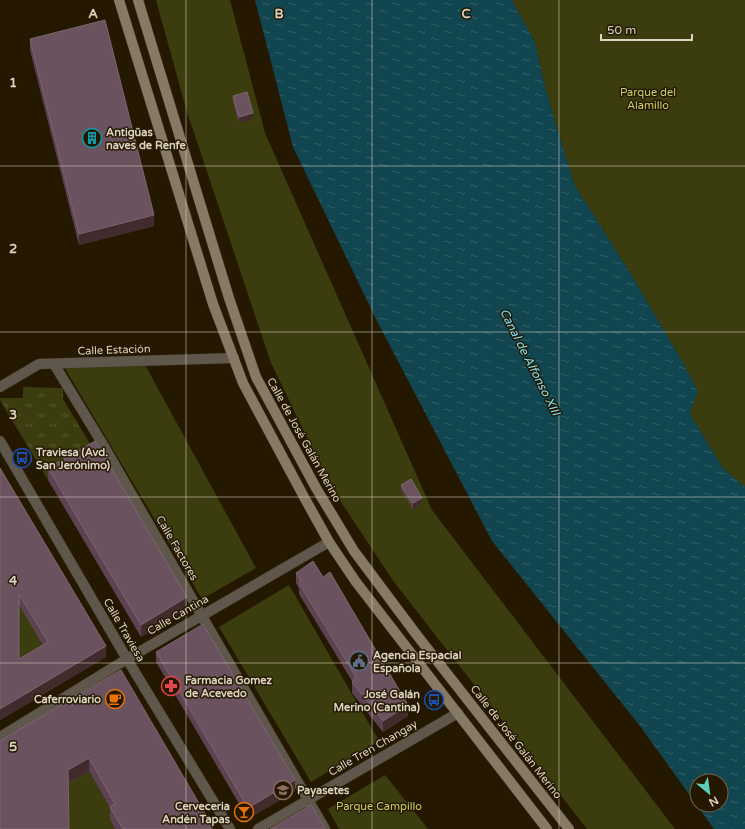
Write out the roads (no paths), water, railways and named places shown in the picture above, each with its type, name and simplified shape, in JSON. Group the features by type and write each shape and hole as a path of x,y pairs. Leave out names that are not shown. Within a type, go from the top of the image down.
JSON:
{"main road":[{"path":"119,0 213,304 244,383 329,542 356,582 547,829"},
{"name":"Calle de José Galán Merino","path":"138,0 229,298 256,377 316,488 354,551 412,628 569,829"}],"street":[{"name":"Calle Estación","path":"0,387 39,364 234,358"},
{"name":"Calle Factores","path":"54,364 202,615 325,829"},
{"name":"Calle Traviesa","path":"0,441 127,659 230,829"},
{"name":"Calle Cantina","path":"0,736 127,659 329,542"},
{"name":"Calle Tren Changay","path":"258,829 458,713"}],"water":[{"name":"Canal de Alfonso XIII","path":"255,0 512,0 535,42 546,91 574,184 629,271 698,391 690,414 723,468 745,487 745,829 714,829 703,813 729,813 729,773 689,773 689,794 640,726 492,541 376,319 293,147"}],"place":[{"name":"Antigüas naves de Renfe","path":"92,138"},
{"name":"Traviesa (Avd. San Jerónimo)","path":"22,458"},
{"name":"Agencia Espacial Española","path":"359,661"},
{"name":"Farmacia Gomez de Acevedo","path":"171,686"},
{"name":"Caferroviario","path":"115,699"},
{"name":"José Galán Merino (Cantina)","path":"434,700"},
{"name":"Payasetes","path":"283,790"},
{"name":"Cerveceria Andén Tapas","path":"244,812"}],"park label":[{"name":"Parque del Alamillo","path":"648,98"},
{"name":"Parque Campillo","path":"379,806"}]}
